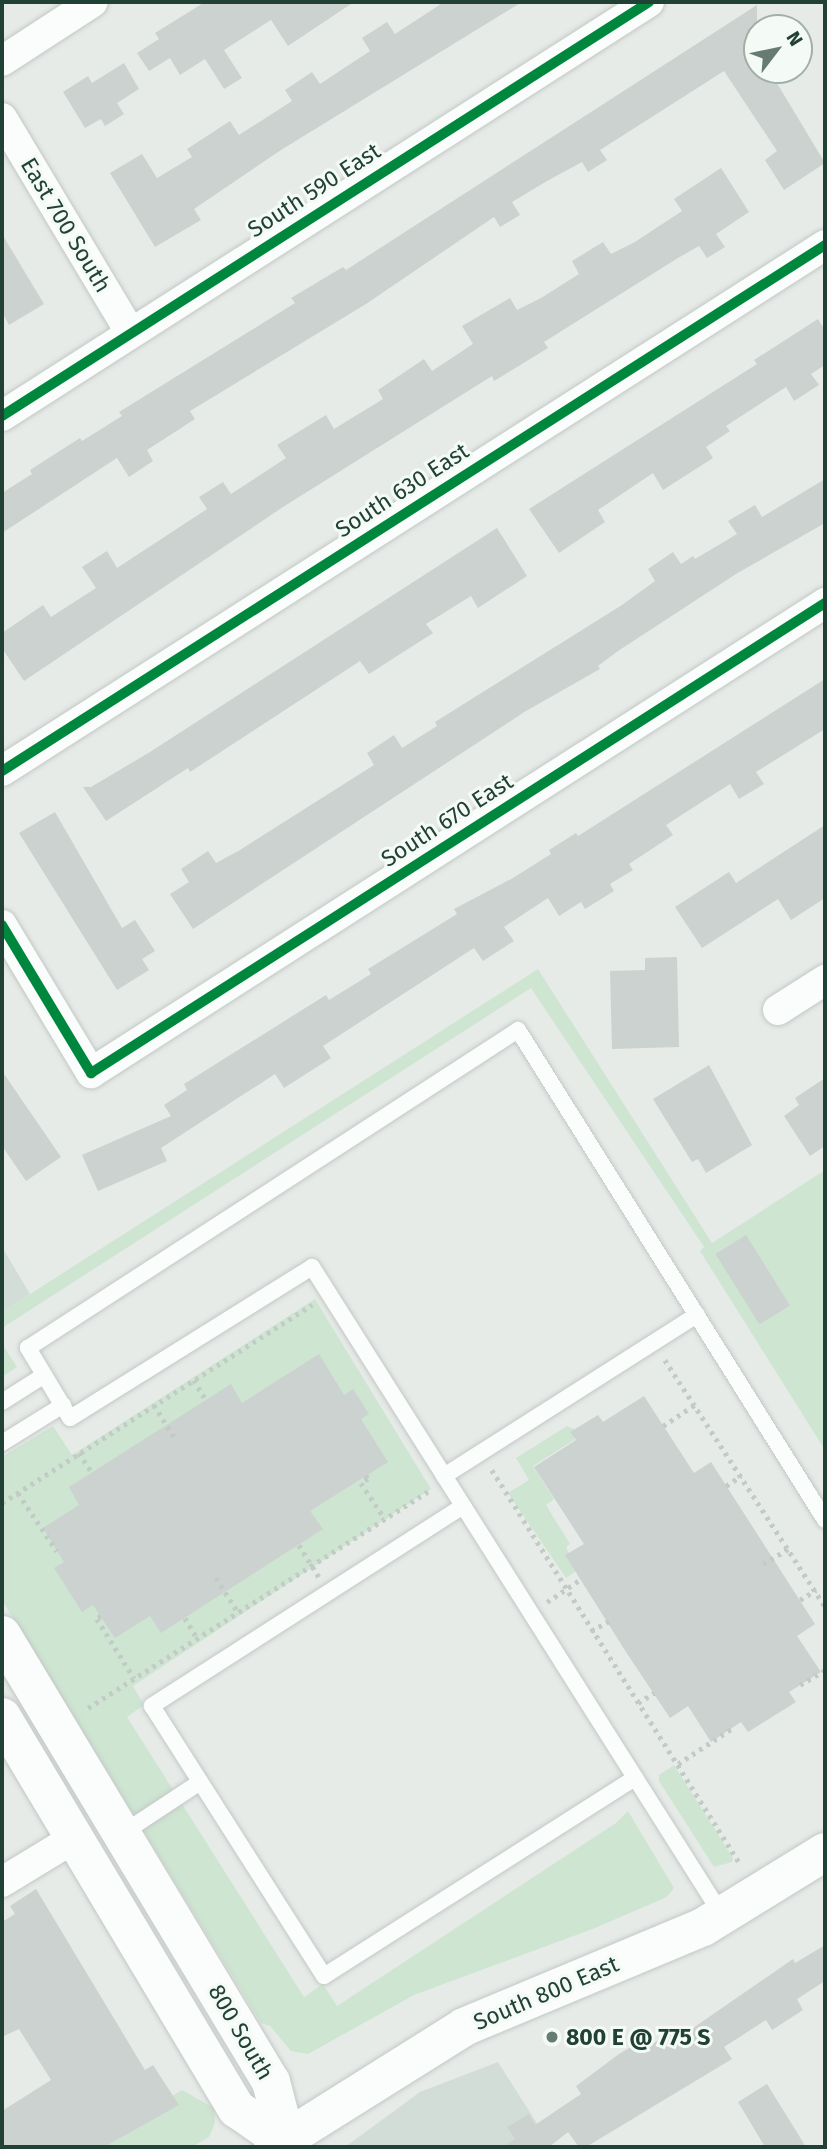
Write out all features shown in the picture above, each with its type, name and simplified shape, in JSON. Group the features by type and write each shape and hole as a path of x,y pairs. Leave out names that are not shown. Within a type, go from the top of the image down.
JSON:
{"main road":[{"name":"800 South","path":"2,1635 271,2082 281,2145"},
{"name":"800 South","path":"2,1717 237,2109 281,2145"},
{"name":"South 800 East","path":"281,2145 464,2027 722,1915 825,1852"}],"street":[{"path":"2,61 93,2"},
{"name":"South 590 East","path":"2,415 649,2"},
{"name":"East 700 South","path":"2,118 131,332"},
{"name":"South 630 East","path":"2,771 825,245"},
{"name":"South 670 East","path":"2,925 91,1073 825,603"},
{"path":"778,1010 825,980"},
{"path":"2,1882 76,1837"}],"lane":[{"path":"722,1915 312,1267 70,1418 28,1348 518,1030 825,1520"},
{"path":"444,1476 697,1315"},
{"path":"2,1402 43,1376"},
{"path":"2,1443 63,1405"},
{"path":"463,1506 152,1706 200,1782 324,1976 635,1778"},
{"path":"123,1833 200,1782"}],"path":[{"path":"2,1503 314,1304 321,1315"},
{"path":"656,1365 667,1358 825,1606"},
{"path":"194,1380 206,1400"},
{"path":"663,1426 696,1404"},
{"path":"154,1405 175,1438"},
{"path":"79,1453 92,1472"},
{"path":"503,1464 492,1471 739,1862"},
{"path":"366,1475 368,1479 362,1483 385,1520"},
{"path":"726,1486 741,1476"},
{"path":"88,1708 433,1488 426,1478"},
{"path":"18,1492 57,1551"},
{"path":"299,1545 329,1593"},
{"path":"763,1564 788,1549"},
{"path":"216,1578 238,1612"},
{"path":"530,1612 581,1579"},
{"path":"800,1600 816,1590"},
{"path":"101,1616 97,1619 134,1678"},
{"path":"185,1618 197,1638"},
{"path":"592,1631 614,1618"},
{"path":"800,1685 825,1670"},
{"path":"638,1703 654,1693"},
{"path":"678,1764 731,1729"}],"shaded area":[{"path":"2,1247 30,1294 2,1312"},
{"path":"498,2062 552,2147 345,2147 420,2092"}],"green space":[{"path":"538,969 712,1243 825,1170 825,1450 700,1251 704,1247 531,988 2,1328 2,1312"},
{"path":"315,1299 431,1489 133,1686 144,1705 127,1717 304,1997 323,1984 337,2006 616,1823 628,1811 674,1888 667,1897 595,1928 414,1995 308,2054 291,2051 270,2026 261,2023 2,1600 2,1457 53,1426 72,1455"},
{"path":"2,1344 17,1367 2,1377"},
{"path":"567,1426 574,1429 574,1440 533,1466 554,1499 546,1505 570,1544 566,1547 576,1571 566,1578 508,1493 529,1480 516,1458"},
{"path":"674,1765 733,1858 732,1862 714,1867 659,1781 659,1775"},
{"path":"182,2090 214,2108 215,2123 209,2137 192,2147 89,2147"}],"building":[{"path":"205,2 354,2 288,46 271,20 224,50 242,78 224,89 205,59 180,75 170,58 149,71 137,53 159,39 155,33"},
{"path":"444,2 522,2 281,150 194,209 201,220 155,247 110,173 142,154 157,178 192,157 187,149 230,121 239,135 292,101 285,90 312,72 320,84 370,51 362,38 387,22 395,34"},
{"path":"757,5 757,14 743,14"},
{"path":"743,14 743,84 777,84 825,163 784,190 765,160 777,151 724,71 600,150 607,160 588,172 582,162 512,202 520,215 500,227 494,217 366,304 190,411 195,419 147,450 153,461 129,477 117,458 2,533 2,493 32,474 30,470 80,438 82,441 122,416 119,412 295,303 291,298 343,267 346,270"},
{"path":"124,63 139,89 117,103 124,114 105,126 101,119 85,128 63,92 88,76 92,83"},
{"path":"721,168 749,212 716,234 725,247 707,258 699,246 678,258 544,342 548,348 494,381 492,376 283,507 24,681 2,648 2,633 43,605 51,617 96,588 82,567 107,551 117,568 207,509 199,497 223,482 231,494 286,458 277,445 326,415 334,429 383,399 378,390 424,359 432,371 473,344 462,326 510,298 517,310 541,298 579,274 572,261 603,242 611,254 635,242 682,211 674,199"},
{"path":"2,234 44,304 9,325 2,312"},
{"path":"818,319 825,330 825,365 811,374 819,385 794,401 786,387 726,426 730,431 706,447 713,458 663,490 653,473 598,510 605,522 559,553 529,509 757,364 754,360"},
{"path":"825,479 825,523 736,574 618,651 598,666 600,669 526,711 193,929 170,894 189,882 181,869 208,851 216,863 240,850 374,765 367,753 394,735 402,748 437,726 435,722 622,605 655,581 648,569 673,552 681,564 693,556 695,559 737,534 728,521 755,505 762,517"},
{"path":"497,528 527,576 478,608 471,596 426,624 433,633 369,674 360,661 190,772 188,768 106,821 83,787 91,787 150,752"},
{"path":"825,679 825,729 756,772 764,784 739,799 730,784 666,825 673,835 629,864 633,870 610,884 614,891 585,909 581,902 559,916 548,898 504,927 514,941 483,961 474,948 323,1046 331,1058 284,1088 275,1074 161,1148 167,1161 98,1191 82,1155 171,1116 164,1105 187,1090 184,1084 326,995 329,1000 371,974 368,969 457,914 454,909 513,878 551,854 549,850 576,833 578,836"},
{"path":"55,812 122,928 135,920 155,951 142,959 149,970 117,990 19,833"},
{"path":"825,825 825,898 791,920 778,899 702,948 675,907 729,872 736,883"},
{"path":"677,957 679,1047 612,1049 610,971 645,970 645,958"},
{"path":"709,1065 752,1145 706,1173 698,1159 692,1162 653,1099"},
{"path":"2,1071 61,1157 26,1181 2,1146"},
{"path":"825,1078 825,1146 810,1156 784,1116 799,1105 795,1098"},
{"path":"746,1235 790,1305 759,1324 715,1254"},
{"path":"319,1354 344,1395 353,1389 369,1414 361,1419 388,1462 310,1511 323,1529 161,1633 150,1616 115,1638 93,1605 82,1612 54,1568 64,1562 43,1528 79,1505 69,1487 231,1384 242,1403"},
{"path":"644,1396 694,1473 711,1462 815,1624 797,1636 821,1672 789,1692 796,1702 748,1732 741,1722 711,1742 688,1706 670,1718 626,1652 565,1555 584,1544 534,1467 576,1440 570,1432 598,1415 603,1422"},
{"path":"36,1889 145,2070 153,2065 179,2105 104,2147 2,2147 2,2111 51,2080 19,2029 2,2037 2,1922 15,1914 10,1906"},
{"path":"825,1945 825,1981 797,1999 803,2010 772,2030 766,2020 724,2047 732,2059 586,2147 579,2147 568,2132 549,2147 502,2147 515,2139 507,2127 529,2114 535,2125 581,2094 576,2086 619,2054 649,2036 654,2043 675,2030 680,2037 793,1959 795,1963"},
{"path":"767,2084 806,2147 765,2147 738,2102"}],"cycle path":[{"path":"2,416 649,2"},
{"path":"2,771 825,245"},
{"path":"2,925 91,1073 825,603"}],"place":[{"name":"800 E @ 775 S","path":"552,2037"}]}
